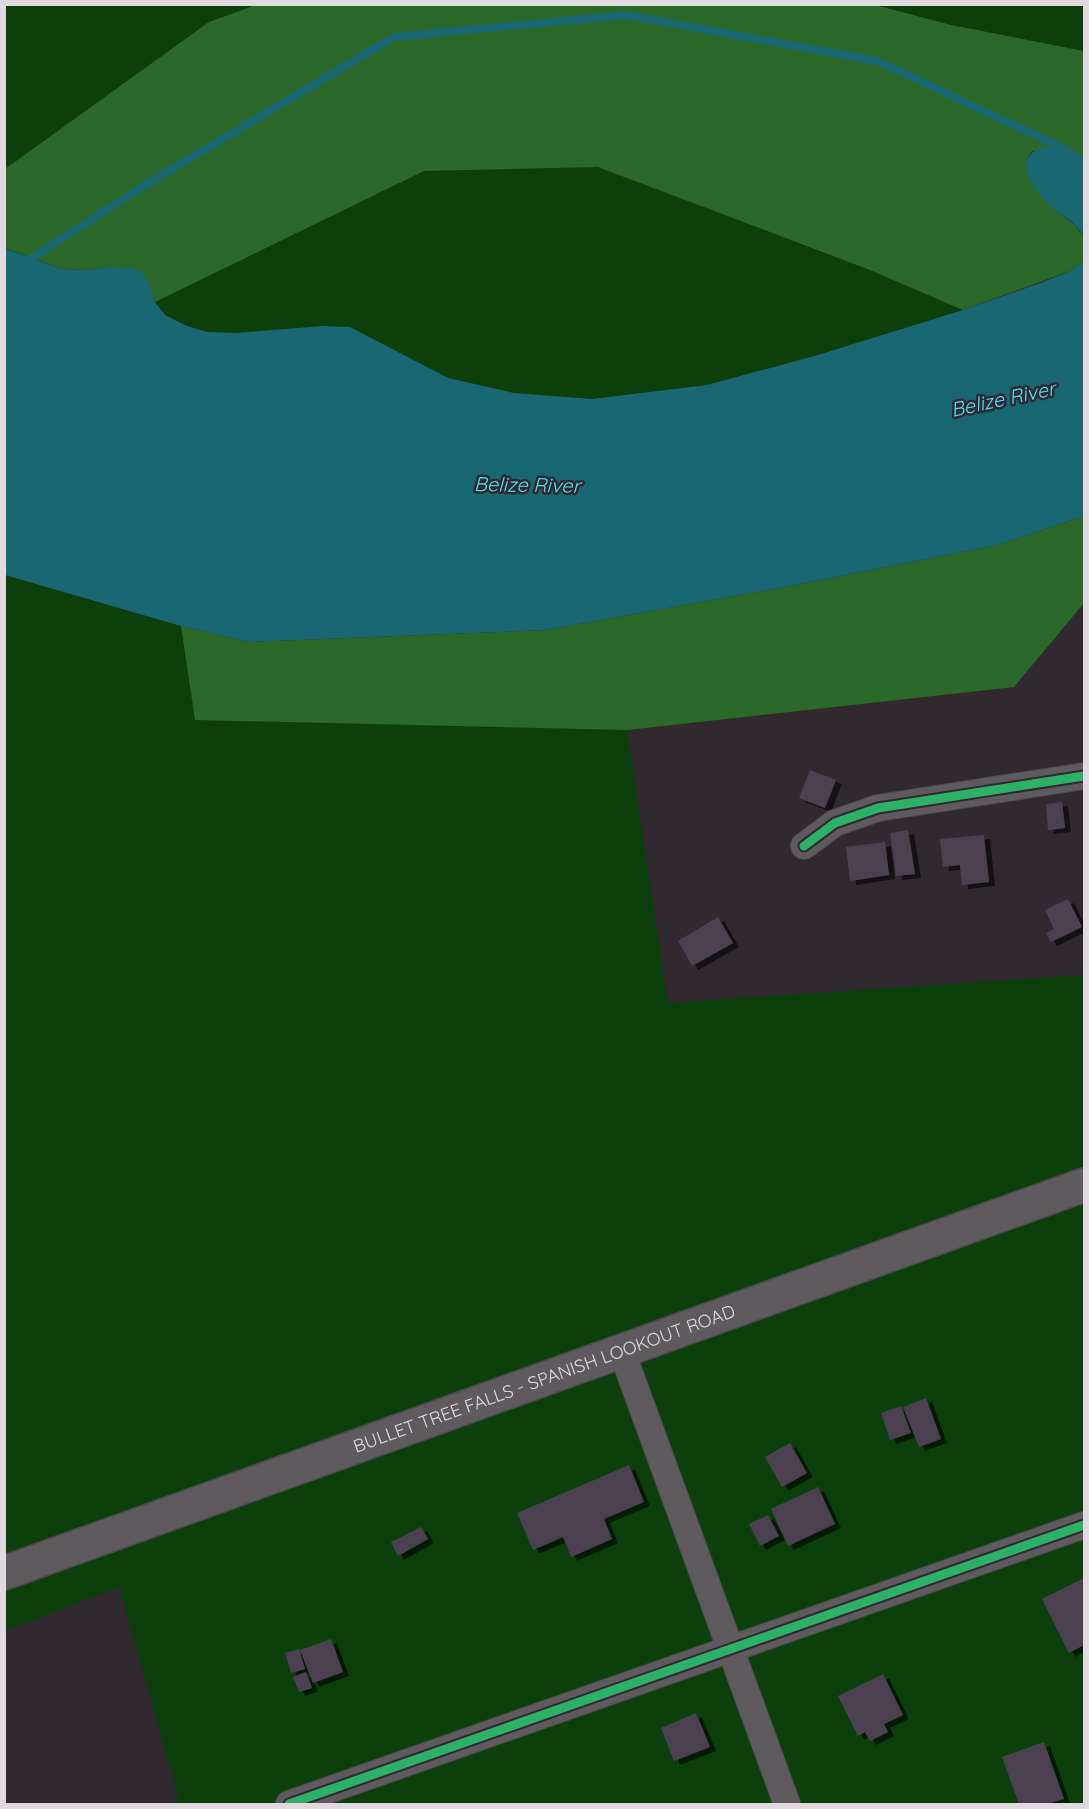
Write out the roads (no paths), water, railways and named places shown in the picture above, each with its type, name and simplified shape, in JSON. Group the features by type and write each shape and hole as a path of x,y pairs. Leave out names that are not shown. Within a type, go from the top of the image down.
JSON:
{"main road":[{"name":"BULLET TREE FALLS - SPANISH LOOKOUT ROAD","path":"4,1573 1084,1185"}],"street":[{"path":"804,846 835,823 878,808 1084,776"},
{"path":"622,1352 787,1804"},
{"path":"289,1804 1084,1525"}],"water":[{"path":"1043,147 1063,148 1084,156 1084,237 1074,224 1047,203 1029,177 1026,168 1027,160 1032,152"},
{"name":"Belize River","path":"4,248 62,269 86,270 108,267 141,271 149,284 155,302 165,315 187,326 207,332 237,333 323,326 350,327 448,378 514,393 592,399 707,385 818,355 963,310 1043,282 1073,270 1084,260 1084,516 998,545 785,587 546,630 248,642 181,626 5,575"}],"waterway":[{"path":"4,272 32,258 140,188 394,37 626,15 877,61 1063,148 1084,162"}]}
